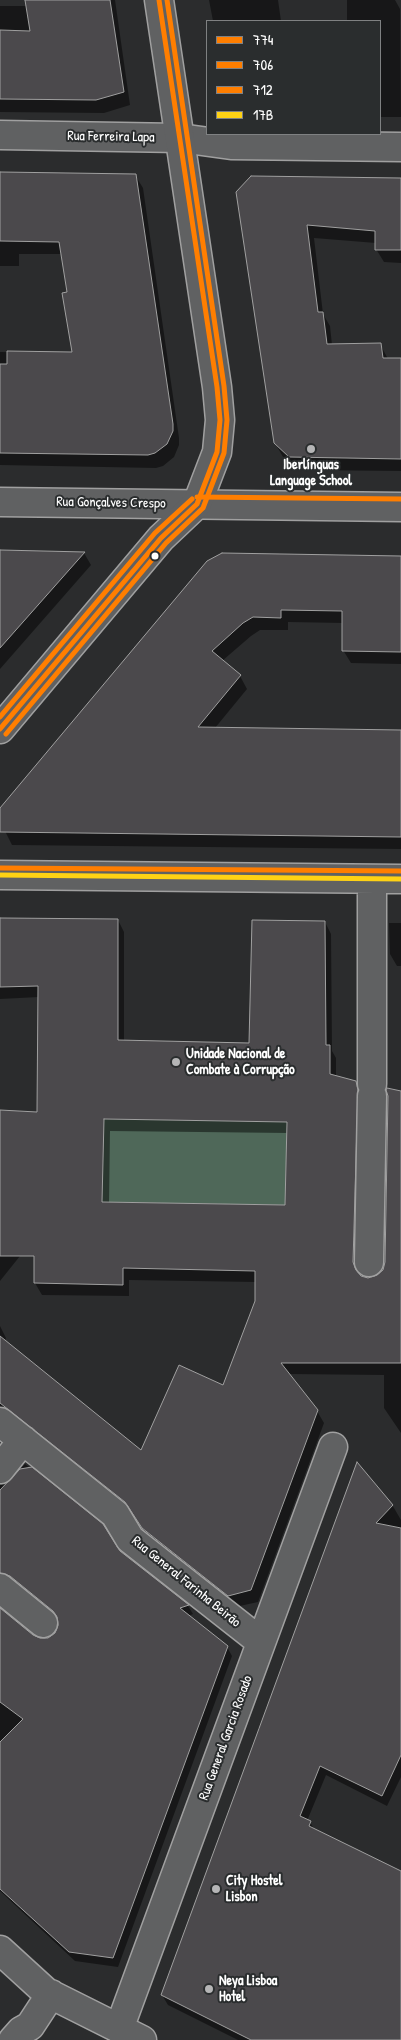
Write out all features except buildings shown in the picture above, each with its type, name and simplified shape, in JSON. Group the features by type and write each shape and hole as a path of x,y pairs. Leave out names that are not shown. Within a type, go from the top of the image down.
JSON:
{"street":[{"path":"0,729 161,538 197,504 217,452 220,420 217,387 159,0"},
{"name":"Rua Ferreira Lapa","path":"0,136 180,138 231,145 401,147"},
{"name":"Rua Gonçalves Crespo","path":"0,502 401,507"},
{"path":"0,875 401,879"},
{"path":"369,1262 372,1090 372,879"},
{"name":"Rua General Farinha Beirão","path":"0,1422 115,1514 130,1539 261,1642"},
{"path":"0,1469 23,1440"},
{"name":"Rua General Garcia Rosado","path":"131,2034 261,1642 333,1447"},
{"path":"0,1588 43,1623"},
{"path":"0,1950 46,1992 131,2034"},
{"path":"14,2040 22,2031 30,2026 51,1994"}],"green space":[{"path":"104,1119 287,1122 285,1205 102,1202"}],"transit line":[{"name":"774","path":"0,729 161,538 197,504 217,452 220,420 217,387 159,0"},
{"name":"706","path":"6,734 166,543 203,508 224,453 227,420 224,386 167,0"},
{"name":"712","path":"197,497 401,499"},
{"name":"712","path":"0,717 155,533 192,499"},
{"name":"712","path":"0,868 401,871"},
{"name":"17B","path":"0,875 401,879"}],"place":[{"name":"Iberlínguas Language School","path":"311,449"},
{"name":"Unidade Nacional de Combate à Corrupção","path":"176,1062"},
{"name":"City Hostel Lisbon","path":"216,1889"},
{"name":"Neya Lisboa Hotel","path":"209,1989"}]}
